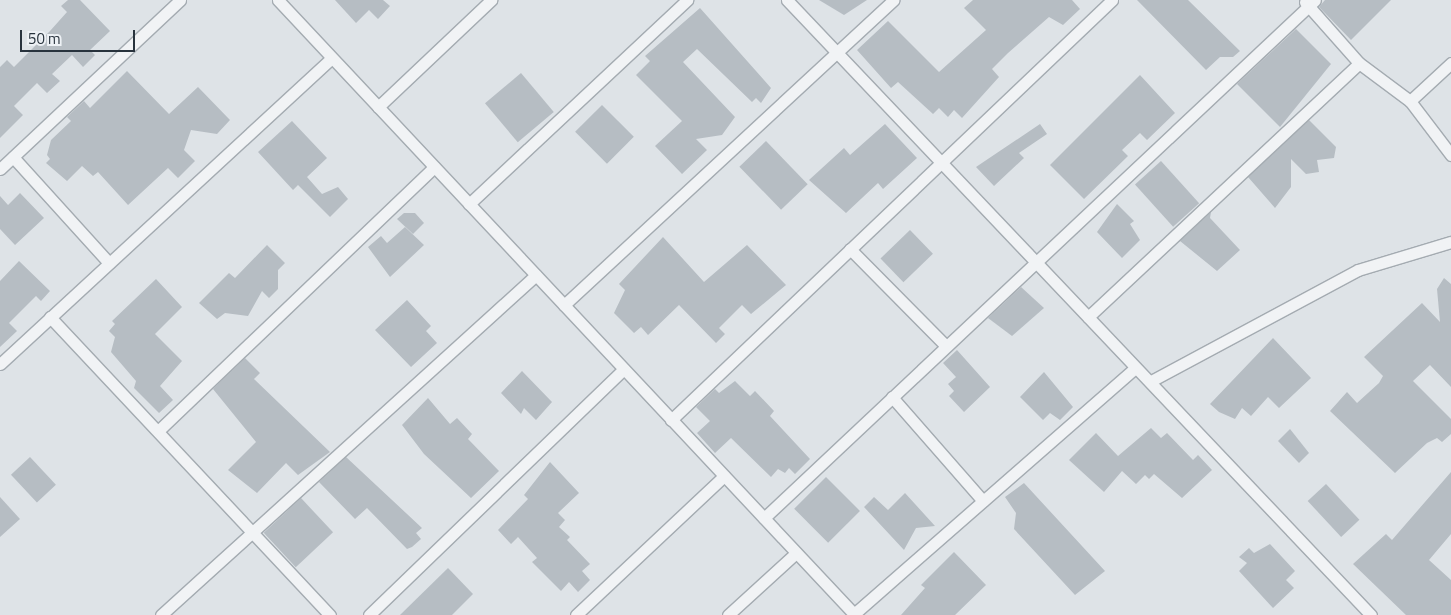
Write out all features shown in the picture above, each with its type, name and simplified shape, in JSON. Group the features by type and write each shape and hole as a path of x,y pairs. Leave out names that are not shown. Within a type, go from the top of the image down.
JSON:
{"street":[{"path":"0,169 180,0"},
{"path":"378,107 491,0"},
{"path":"469,204 687,0"},
{"path":"787,0 1135,368 1151,381 1371,615"},
{"path":"564,305 893,0"},
{"path":"671,420 1112,0"},
{"path":"280,1 329,60 378,107 854,614 1135,368"},
{"path":"764,518 1036,263 1309,2 1359,63 1410,101 1451,155"},
{"path":"0,364 329,60"},
{"path":"1088,318 1359,63"},
{"path":"1410,101 1451,63"},
{"path":"13,157 109,263"},
{"path":"158,431 434,167"},
{"path":"1151,381 1358,270 1451,242"},
{"path":"850,249 946,346"},
{"path":"160,615 536,275"},
{"path":"50,317 330,615"},
{"path":"369,615 624,370"},
{"path":"892,398 983,501"},
{"path":"576,615 724,476"},
{"path":"728,615 796,553"}],"building":[{"path":"68,0 80,0 110,31 90,50 95,55 83,67 72,55 52,74 60,81 47,93 37,83 14,106 23,115 0,138 0,67 7,60 14,67 67,12 61,6"},
{"path":"335,0 383,0 390,6 378,19 369,10 356,23"},
{"path":"819,0 867,0 844,15"},
{"path":"973,0 1072,0 1080,9 1063,25 1049,17 1008,53 992,69 999,77 962,118 954,110 948,117 939,108 933,114 898,82 891,88 857,50 888,21 939,72 986,30 964,8"},
{"path":"1137,0 1188,0 1240,51 1233,57 1220,57 1206,70"},
{"path":"1325,0 1391,0 1351,40 1319,7"},
{"path":"700,8 771,88 761,103 756,98 752,102 697,49 683,62 735,117 722,135 696,139 707,150 682,174 655,146 682,121 636,75 650,61 645,56"},
{"path":"1296,29 1331,64 1280,127 1237,84"},
{"path":"127,71 169,114 198,87 230,120 217,134 191,130 184,150 195,161 178,178 168,168 128,205 98,172 93,176 82,166 67,181 46,163 50,159 47,155 51,140 71,121 67,117 84,101 90,108"},
{"path":"521,73 554,112 518,142 485,103"},
{"path":"1140,75 1175,113 1147,140 1140,133 1122,150 1128,156 1084,199 1050,165"},
{"path":"602,105 634,137 607,164 575,132"},
{"path":"1309,120 1336,147 1334,158 1317,160 1319,172 1306,174 1291,159 1291,187 1275,208 1248,177"},
{"path":"292,121 327,158 307,177 322,194 338,187 348,199 330,217 298,185 293,190 258,152"},
{"path":"885,124 917,158 883,189 878,183 846,213 809,180 844,148 850,155"},
{"path":"1040,124 1047,134 1019,153 1024,158 994,186 976,167"},
{"path":"766,141 808,184 781,210 739,167"},
{"path":"1161,161 1199,203 1173,227 1135,184"},
{"path":"20,193 44,218 15,245 0,229 0,196 8,205"},
{"path":"1117,204 1134,221 1130,224 1140,240 1122,258 1097,232"},
{"path":"1211,212 1210,218 1240,250 1217,271 1180,241"},
{"path":"404,213 415,213 424,223 413,234 397,219"},
{"path":"405,227 424,245 390,277 368,247 381,236 387,243"},
{"path":"910,230 933,254 903,282 881,258"},
{"path":"663,237 704,282 747,245 786,285 751,314 742,305 719,328 725,334 716,343 679,305 648,335 641,327 634,333 614,313 625,290 619,284"},
{"path":"267,245 285,263 278,270 278,289 269,298 262,291 248,316 225,313 217,319 199,303 229,273 235,278"},
{"path":"19,261 50,291 41,301 36,296 9,323 17,331 0,347 0,281"},
{"path":"1444,278 1451,284 1451,387 1430,365 1413,381 1451,419 1451,434 1442,442 1437,438 1427,443 1395,473 1330,411 1347,392 1357,403 1379,383 1383,376 1364,357 1422,303 1440,322 1437,289"},
{"path":"156,279 182,307 155,334 182,361 160,386 173,400 159,413 134,388 136,381 111,352 115,337 109,331 115,324 112,321"},
{"path":"1021,287 1044,308 1012,336 988,318"},
{"path":"407,300 431,326 426,331 437,343 411,367 375,330"},
{"path":"1273,338 1311,378 1279,408 1268,397 1251,416 1242,408 1235,419 1219,412 1210,404"},
{"path":"957,350 990,387 964,412 949,396 954,391 948,384 956,377 943,363"},
{"path":"245,358 260,373 254,379 330,452 298,475 286,463 257,493 228,470 256,442 213,389"},
{"path":"522,371 552,402 536,420 524,408 521,414 501,393"},
{"path":"1044,372 1073,407 1060,420 1050,413 1043,420 1020,397"},
{"path":"735,381 750,396 755,391 774,411 770,416 810,459 795,474 789,468 785,473 778,469 771,477 731,438 715,453 697,433 710,421 696,407 715,389 719,393"},
{"path":"428,398 450,424 457,418 472,434 468,439 499,471 471,498 424,454 402,425"},
{"path":"1151,428 1161,438 1167,433 1193,460 1198,455 1212,470 1182,498 1154,474 1149,479 1145,475 1136,484 1122,471 1104,492 1069,460 1096,433 1118,456"},
{"path":"1290,429 1309,453 1299,463 1278,441"},
{"path":"30,457 56,485 37,503 11,475"},
{"path":"346,457 422,528 416,533 421,539 412,547 407,549 367,508 355,519 319,482"},
{"path":"550,462 579,493 558,513 565,520 559,527 570,537 567,540 590,564 582,571 590,580 578,592 569,582 561,591 532,562 537,558 518,537 511,544 498,530 528,499 524,495"},
{"path":"1451,472 1451,534 1429,560 1451,580 1451,615 1406,615 1353,564 1386,534 1392,540"},
{"path":"826,477 860,511 828,543 794,509"},
{"path":"1024,483 1105,571 1075,595 1014,529 1016,513 1005,497"},
{"path":"1326,484 1359,520 1341,537 1308,501"},
{"path":"905,493 935,526 916,528 904,550 864,507 874,497 888,510"},
{"path":"0,497 20,519 0,537"},
{"path":"301,498 333,532 296,567 264,533"},
{"path":"1270,544 1295,571 1286,580 1294,588 1273,608 1239,571 1247,563 1239,557 1249,548 1254,553"},
{"path":"954,552 986,585 955,615 901,615 925,588 921,585"},
{"path":"448,568 473,594 452,615 400,615"}]}
